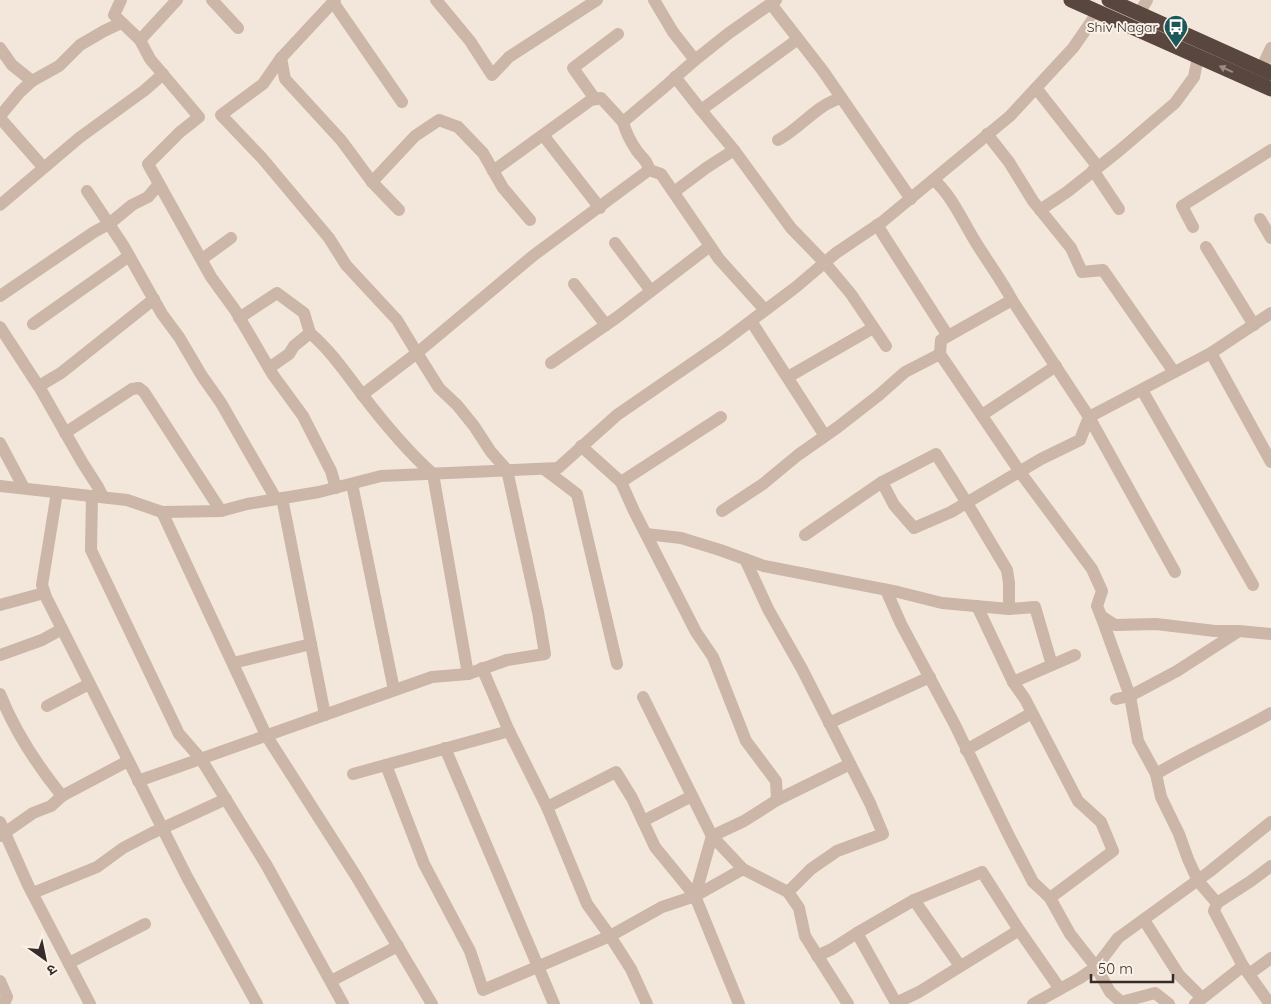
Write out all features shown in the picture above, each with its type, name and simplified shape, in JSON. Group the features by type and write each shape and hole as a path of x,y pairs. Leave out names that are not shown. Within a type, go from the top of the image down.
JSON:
{"highway":[{"path":"1071,0 1271,89"},
{"path":"1109,0 1266,71"}],"street":[{"path":"121,0 114,15 140,40 150,59 200,117 180,132 148,164 211,277 239,318 269,368 303,416 331,471 336,488"},
{"path":"140,40 177,0"},
{"path":"212,0 238,28"},
{"path":"436,0 470,41 492,75 509,57 597,0"},
{"path":"654,0 673,32 695,60"},
{"path":"1139,14 1147,0"},
{"path":"138,781 432,677 468,674 507,660 545,654 538,612 507,470 490,452 474,426 457,405 439,388 397,320 346,265 330,238 262,158 221,115 263,84 281,58 334,1 402,102"},
{"path":"623,122 729,32 774,2 911,199"},
{"path":"0,486 128,500 162,512 221,511 247,504 336,488 381,476 558,468 617,415 723,342 796,287 836,253 911,199 1010,116 1073,48 1098,12"},
{"path":"43,167 0,117 20,92 32,81 58,66 80,45 122,23"},
{"path":"595,99 573,68 618,34"},
{"path":"701,110 798,39"},
{"path":"0,48 12,65 32,81"},
{"path":"1266,71 1271,48"},
{"path":"1040,210 1067,192 1120,150 1175,103 1194,77 1198,57"},
{"path":"281,58 284,80 341,140 372,182 399,210"},
{"path":"0,205 78,138 145,90 163,74"},
{"path":"676,77 734,150 791,228 851,294 886,346"},
{"path":"1036,88 1095,169 1119,209"},
{"path":"493,171 591,100 601,98 623,122 626,136 648,163 649,170"},
{"path":"778,140 791,133 819,108 830,101 841,98"},
{"path":"372,182 415,136 439,120 458,127 483,153 503,188 530,220"},
{"path":"987,134 1009,162 1040,210 1070,248 1082,272 1103,270 1174,372"},
{"path":"542,135 600,208"},
{"path":"674,192 734,150"},
{"path":"1193,227 1182,206 1271,150"},
{"path":"362,395 417,353 534,255 649,170"},
{"path":"649,170 661,174 719,258 765,310"},
{"path":"934,180 943,188 975,241 1003,282 1012,300 1089,417 1175,572"},
{"path":"0,296 94,232 109,224 132,205 148,197 159,184"},
{"path":"87,192 129,256 162,314 221,403 279,499 325,715"},
{"path":"1260,219 1271,238"},
{"path":"877,225 948,336"},
{"path":"202,259 231,238"},
{"path":"616,243 651,291"},
{"path":"552,363 710,246"},
{"path":"882,482 894,505 914,528 951,512 1080,440 1089,417 1211,353 1265,321 1206,247"},
{"path":"33,324 129,256"},
{"path":"574,284 606,324"},
{"path":"239,318 278,293 304,313 310,334 319,340 413,457 433,474 468,674"},
{"path":"39,386 61,373 154,299"},
{"path":"1012,300 941,340 940,354 1020,472 1092,569 1102,591 1097,606 1130,696 1138,741 1156,774 1161,798 1179,834 1198,880 1216,903"},
{"path":"751,321 825,436"},
{"path":"0,328 39,386 98,487 91,550 179,734 201,759 267,866 343,1004"},
{"path":"788,377 873,328"},
{"path":"269,368 289,354 294,346 310,334"},
{"path":"1211,353 1271,463"},
{"path":"722,510 763,484 798,455 879,395 905,372 940,354"},
{"path":"982,415 1056,366"},
{"path":"66,433 132,389 139,388 144,392 221,511"},
{"path":"1142,390 1253,585"},
{"path":"621,482 721,417"},
{"path":"0,443 24,488"},
{"path":"581,446 621,482 696,632 713,657 746,741 776,781 777,800"},
{"path":"805,536 882,482 936,454 1007,570 1009,609"},
{"path":"544,468 577,494 617,664"},
{"path":"352,484 394,690"},
{"path":"57,492 42,585 44,593 186,877 257,1004"},
{"path":"162,512 266,735 356,876 432,1004"},
{"path":"646,534 682,538 764,566 942,603 1009,609 1035,607 1052,665"},
{"path":"745,559 768,609 802,669 850,764 883,834 837,852 811,869 788,892"},
{"path":"886,590 1034,882 1050,898 1070,934 1096,967 1110,992 1121,1002 1154,993 1169,1004"},
{"path":"0,605 44,593"},
{"path":"977,606 1013,682 1032,713 1078,801 1101,822 1113,852 1050,898"},
{"path":"1100,616 1114,625 1156,624 1215,631 1271,634"},
{"path":"0,655 42,640 62,629"},
{"path":"1116,699 1130,696 1177,671 1239,631"},
{"path":"233,663 311,644"},
{"path":"1013,682 1075,655"},
{"path":"482,668 509,731 547,806 587,904 631,969 642,1002"},
{"path":"829,723 930,677"},
{"path":"46,706 89,684"},
{"path":"0,694 17,730 39,767 62,796"},
{"path":"643,697 712,836 743,869 788,892 799,908 805,936 848,1004"},
{"path":"966,750 1032,713"},
{"path":"1156,774 1188,755 1238,732 1271,713"},
{"path":"353,774 509,731"},
{"path":"445,748 554,1004"},
{"path":"90,1004 2,831 33,813 51,806 62,796 128,761"},
{"path":"695,896 712,836 744,821 777,800 850,764"},
{"path":"386,765 424,864 470,951 484,990 610,936 662,907 695,896 743,869"},
{"path":"547,806 616,772 632,798 656,847 695,896 739,1004"},
{"path":"643,822 692,796"},
{"path":"33,893 97,866 123,848 226,799"},
{"path":"1033,1004 1096,967 1118,938 1198,880 1271,822"},
{"path":"1270,1004 1246,970 1214,911 1216,903 1271,866"},
{"path":"817,956 914,900 982,872 1060,989"},
{"path":"914,900 960,966"},
{"path":"1144,920 1179,975 1199,1001 1246,970 1271,958"},
{"path":"69,963 145,924"},
{"path":"857,933 896,1003 919,992 1020,930"},
{"path":"331,981 398,946"},
{"path":"0,981 7,997 4,1004"}],"place":[{"name":"Shiv Nagar","path":"1176,48"}]}
